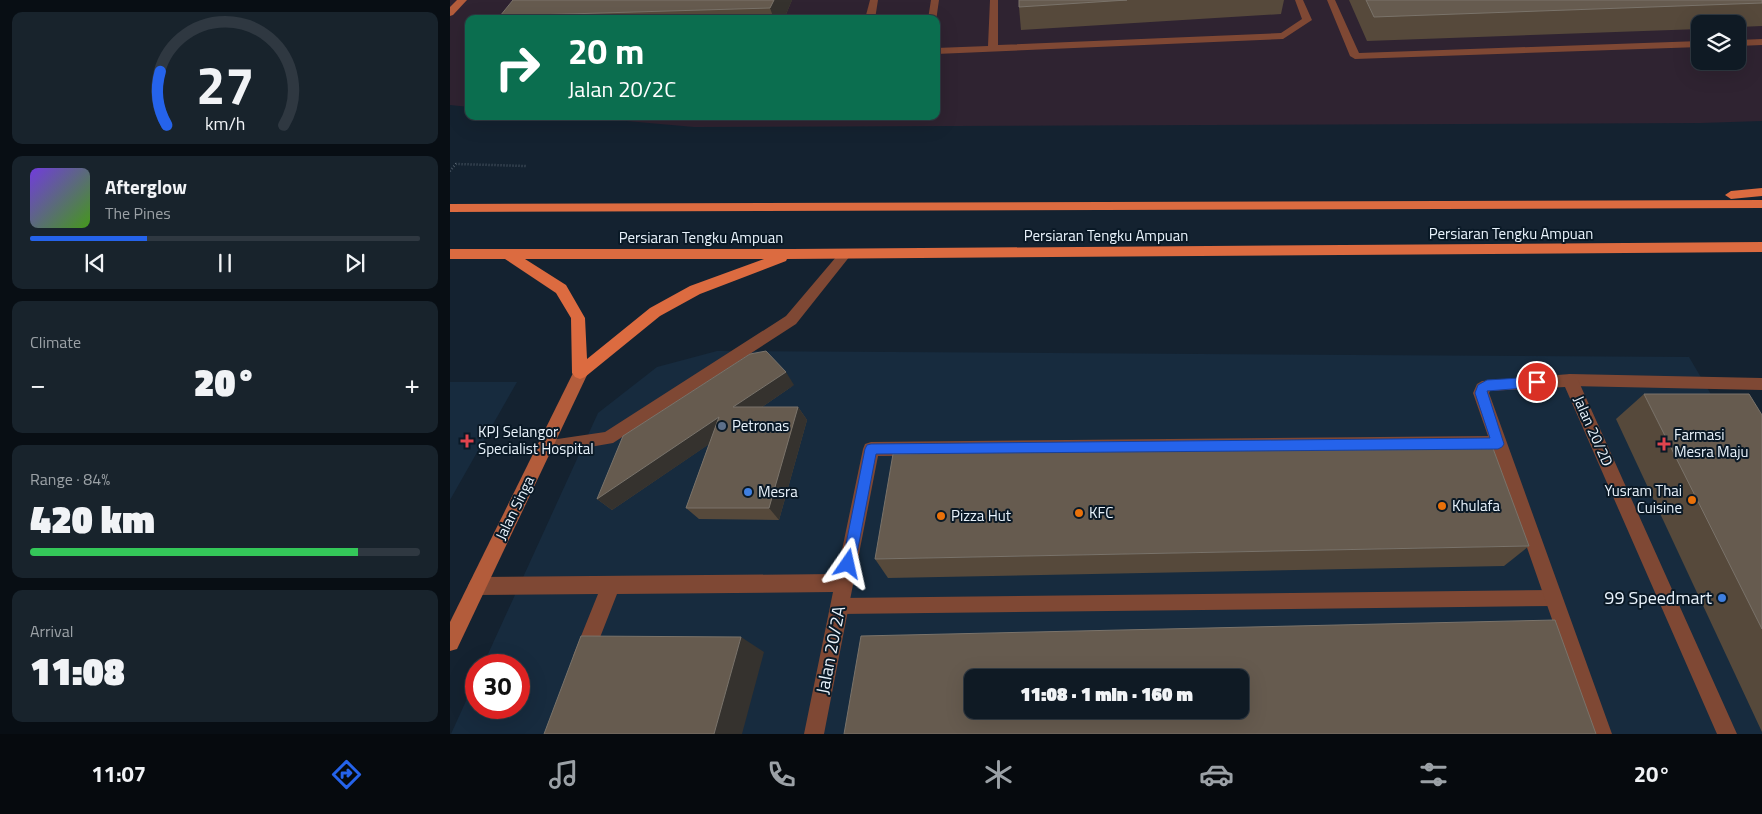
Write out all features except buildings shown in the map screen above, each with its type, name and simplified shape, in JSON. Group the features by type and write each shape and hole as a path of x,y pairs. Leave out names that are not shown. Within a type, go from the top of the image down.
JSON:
{"main road":[{"path":"1650,203 1762,192"},
{"name":"Persiaran Tengku Ampuan","path":"450,208 1762,204"},
{"name":"Persiaran Tengku Ampuan","path":"450,254 846,254 1762,248"},
{"path":"1665,249 1762,255"},
{"path":"580,373 655,312 695,290 792,254"},
{"path":"509,255 561,290 578,318 580,373"}],"street":[{"path":"450,13 462,0"},
{"name":"Jalan Singa","path":"450,642 580,373"},
{"name":"Jalan 20/2D","path":"1602,734 1480,393 1482,388 1487,385 1570,380 1727,734"},
{"name":"Jalan 20/2A","path":"814,734 871,449 1498,444"},
{"path":"477,586 845,582"},
{"path":"576,673 611,585"}],"lane":[{"path":"871,15 874,0"},
{"path":"933,15 935,0"},
{"path":"993,49 994,0"},
{"path":"940,51 1283,36 1307,20 1299,0"},
{"path":"1331,0 1355,56 1691,44"},
{"path":"1746,43 1762,42"},
{"path":"544,448 608,438 783,326 791,320 846,254"},
{"path":"1570,380 1762,384"},
{"path":"1720,383 1730,399"},
{"path":"840,606 1553,598"}],"path":[{"path":"450,171 456,164 526,166"}],"shaded area":[{"path":"450,0 1762,0 1762,121 1701,123 694,127 615,120 940,120 940,15 465,15 465,107 450,105"},
{"path":"717,351 1689,357 1762,481 1762,734 451,734 465,703 465,719 530,719 530,654 488,654 598,413 657,367"},
{"name":"KPJ Selangor Specialist Hospital","path":"450,382 517,382 450,500"}],"place":[{"name":"Petronas","path":"722,426"},
{"name":"KPJ Selangor Specialist Hospital","path":"467,441"},
{"name":"Farmasi Mesra Maju","path":"1664,444"},
{"name":"Mesra","path":"748,492"},
{"name":"Yusram Thai Cuisine","path":"1692,500"},
{"name":"Khulafa","path":"1442,506"},
{"name":"KFC","path":"1079,513"},
{"name":"Pizza Hut","path":"941,516"},
{"name":"99 Speedmart","path":"1722,598"}],"route":[{"path":"848,564 871,449 1498,444 1480,393 1482,388 1487,385 1537,382"}]}
